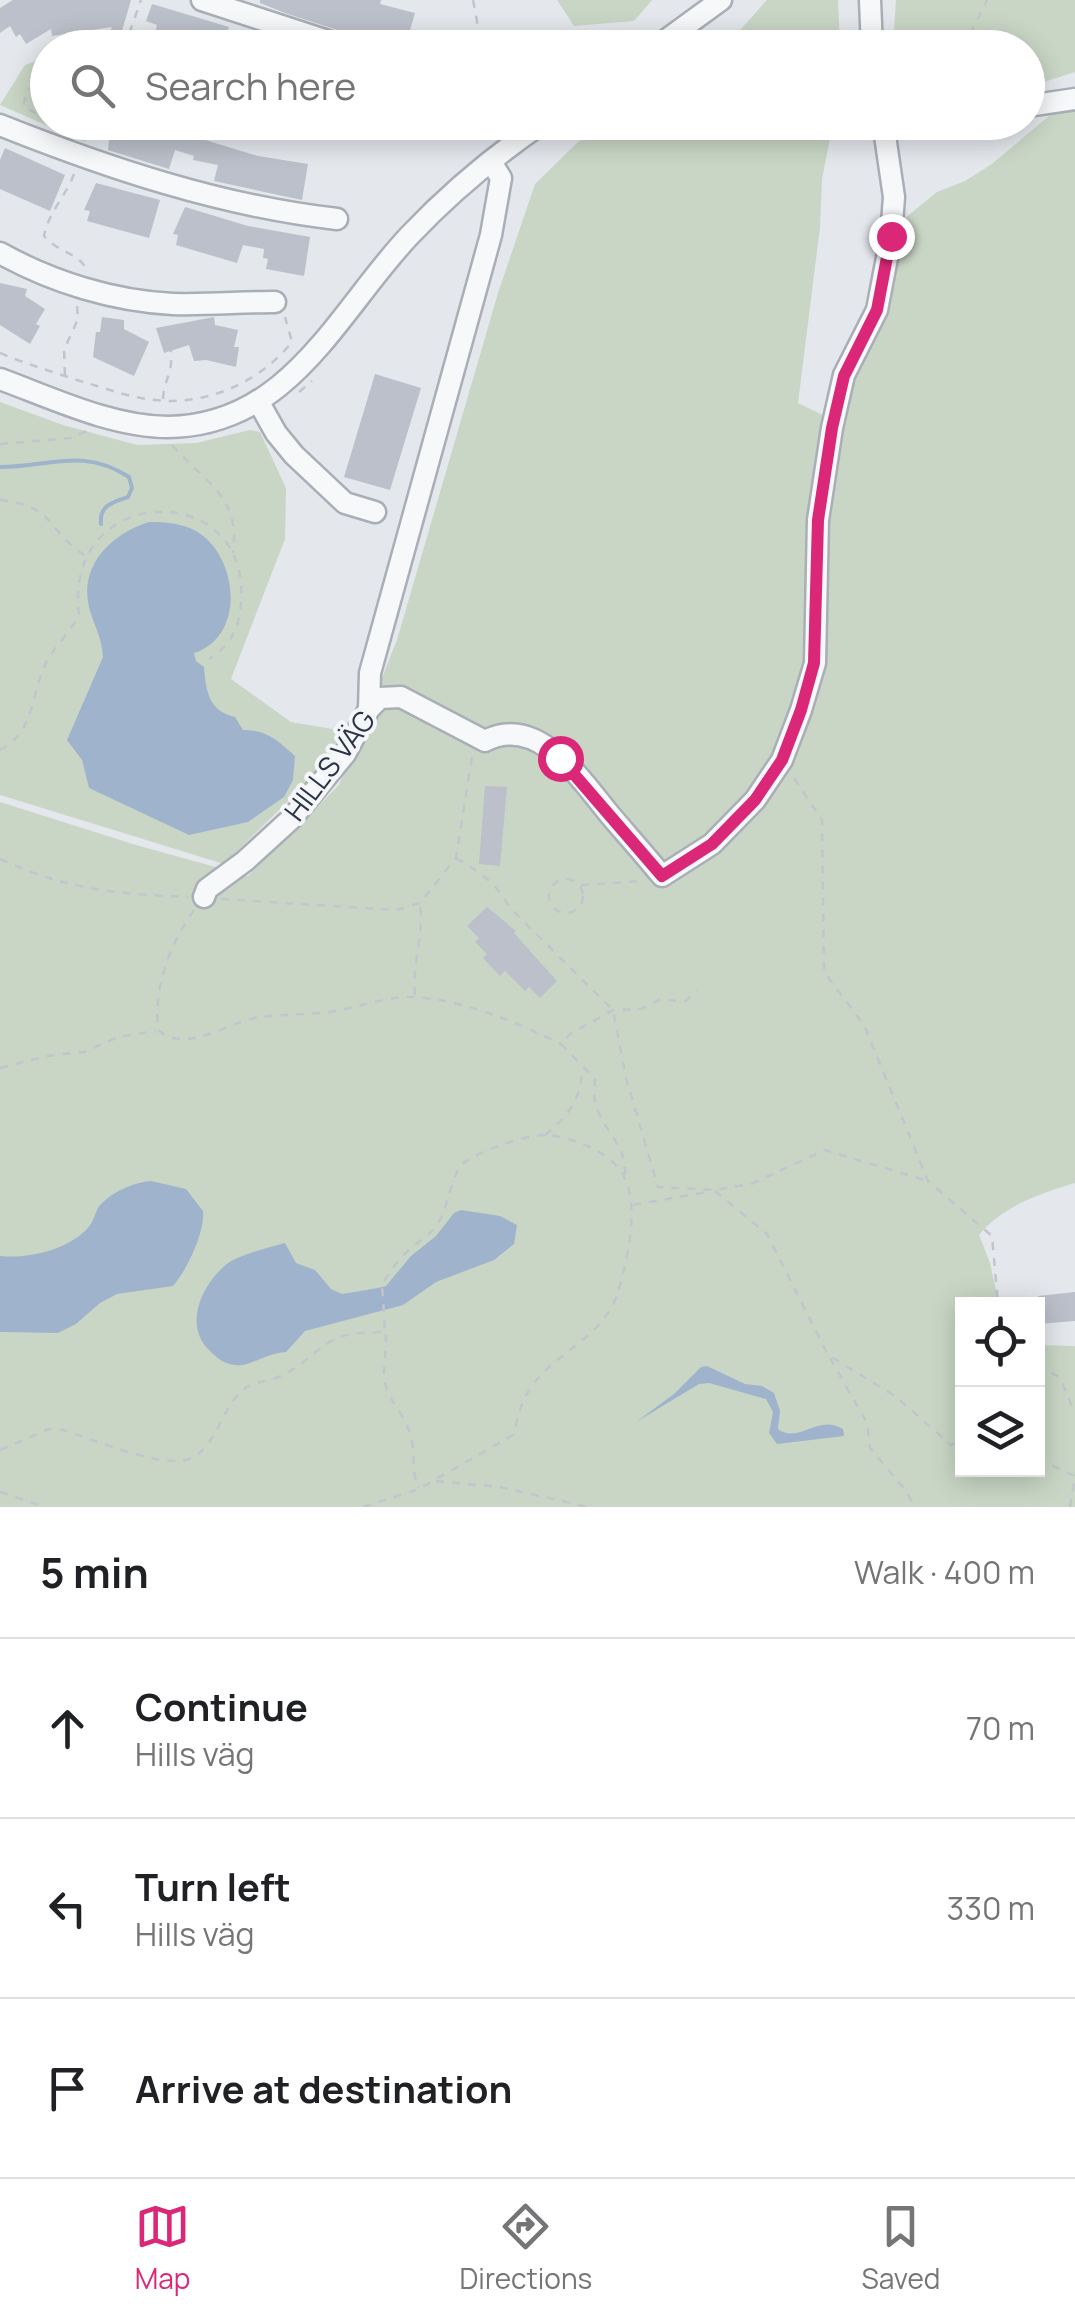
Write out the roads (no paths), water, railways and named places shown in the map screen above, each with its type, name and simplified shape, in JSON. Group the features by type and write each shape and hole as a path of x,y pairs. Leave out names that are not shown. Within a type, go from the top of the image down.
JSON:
{"street":[{"path":"202,0 294,30"},
{"path":"680,30 721,0"},
{"path":"870,0 871,30"},
{"path":"1045,103 1075,99"},
{"path":"0,125 30,137"},
{"path":"39,140 257,208 337,220"},
{"path":"0,378 149,426 187,426 262,408 304,366 408,237 464,182 529,140"},
{"name":"HILLS VÄG","path":"204,897 207,889 292,818 345,754 369,709 385,696 401,697 485,741 502,734 530,738 560,758 662,876 712,844 755,800 782,760 814,663 818,520 832,428 844,376 877,310 891,236 894,196 886,140"},
{"path":"369,709 370,673 491,235 501,178 491,162"},
{"path":"0,253 23,266 82,287 136,300 174,304 276,302"},
{"path":"262,408 294,455 345,503 375,512"}],"water":[{"path":"149,522 196,531 221,558 231,595 229,613 223,630 211,644 194,653 196,661 204,667 208,692 219,710 235,717 243,730 271,737 295,756 293,780 284,797 248,822 189,835 89,788 82,760 67,740 103,657 87,595 93,566 110,544"},
{"path":"151,1181 186,1189 203,1211 194,1250 173,1286 117,1294 58,1333 0,1332 0,1256 23,1256 58,1248 87,1229 107,1199 125,1188"},
{"path":"461,1210 500,1216 517,1225 514,1244 494,1260 436,1282 403,1305 305,1331 286,1352 235,1365 218,1358 201,1340 197,1329 199,1305 210,1282 233,1260 285,1243 296,1263 315,1270 331,1289 342,1294 378,1288 386,1286 411,1256"},
{"path":"707,1366 774,1393 780,1411 778,1429 793,1434 825,1424 843,1429 844,1436 777,1444 769,1433 773,1412 766,1399 709,1383 699,1384 636,1422"}],"waterway":[{"path":"0,467 81,461 112,468 129,477 132,488 128,497 104,509 101,524"}]}
